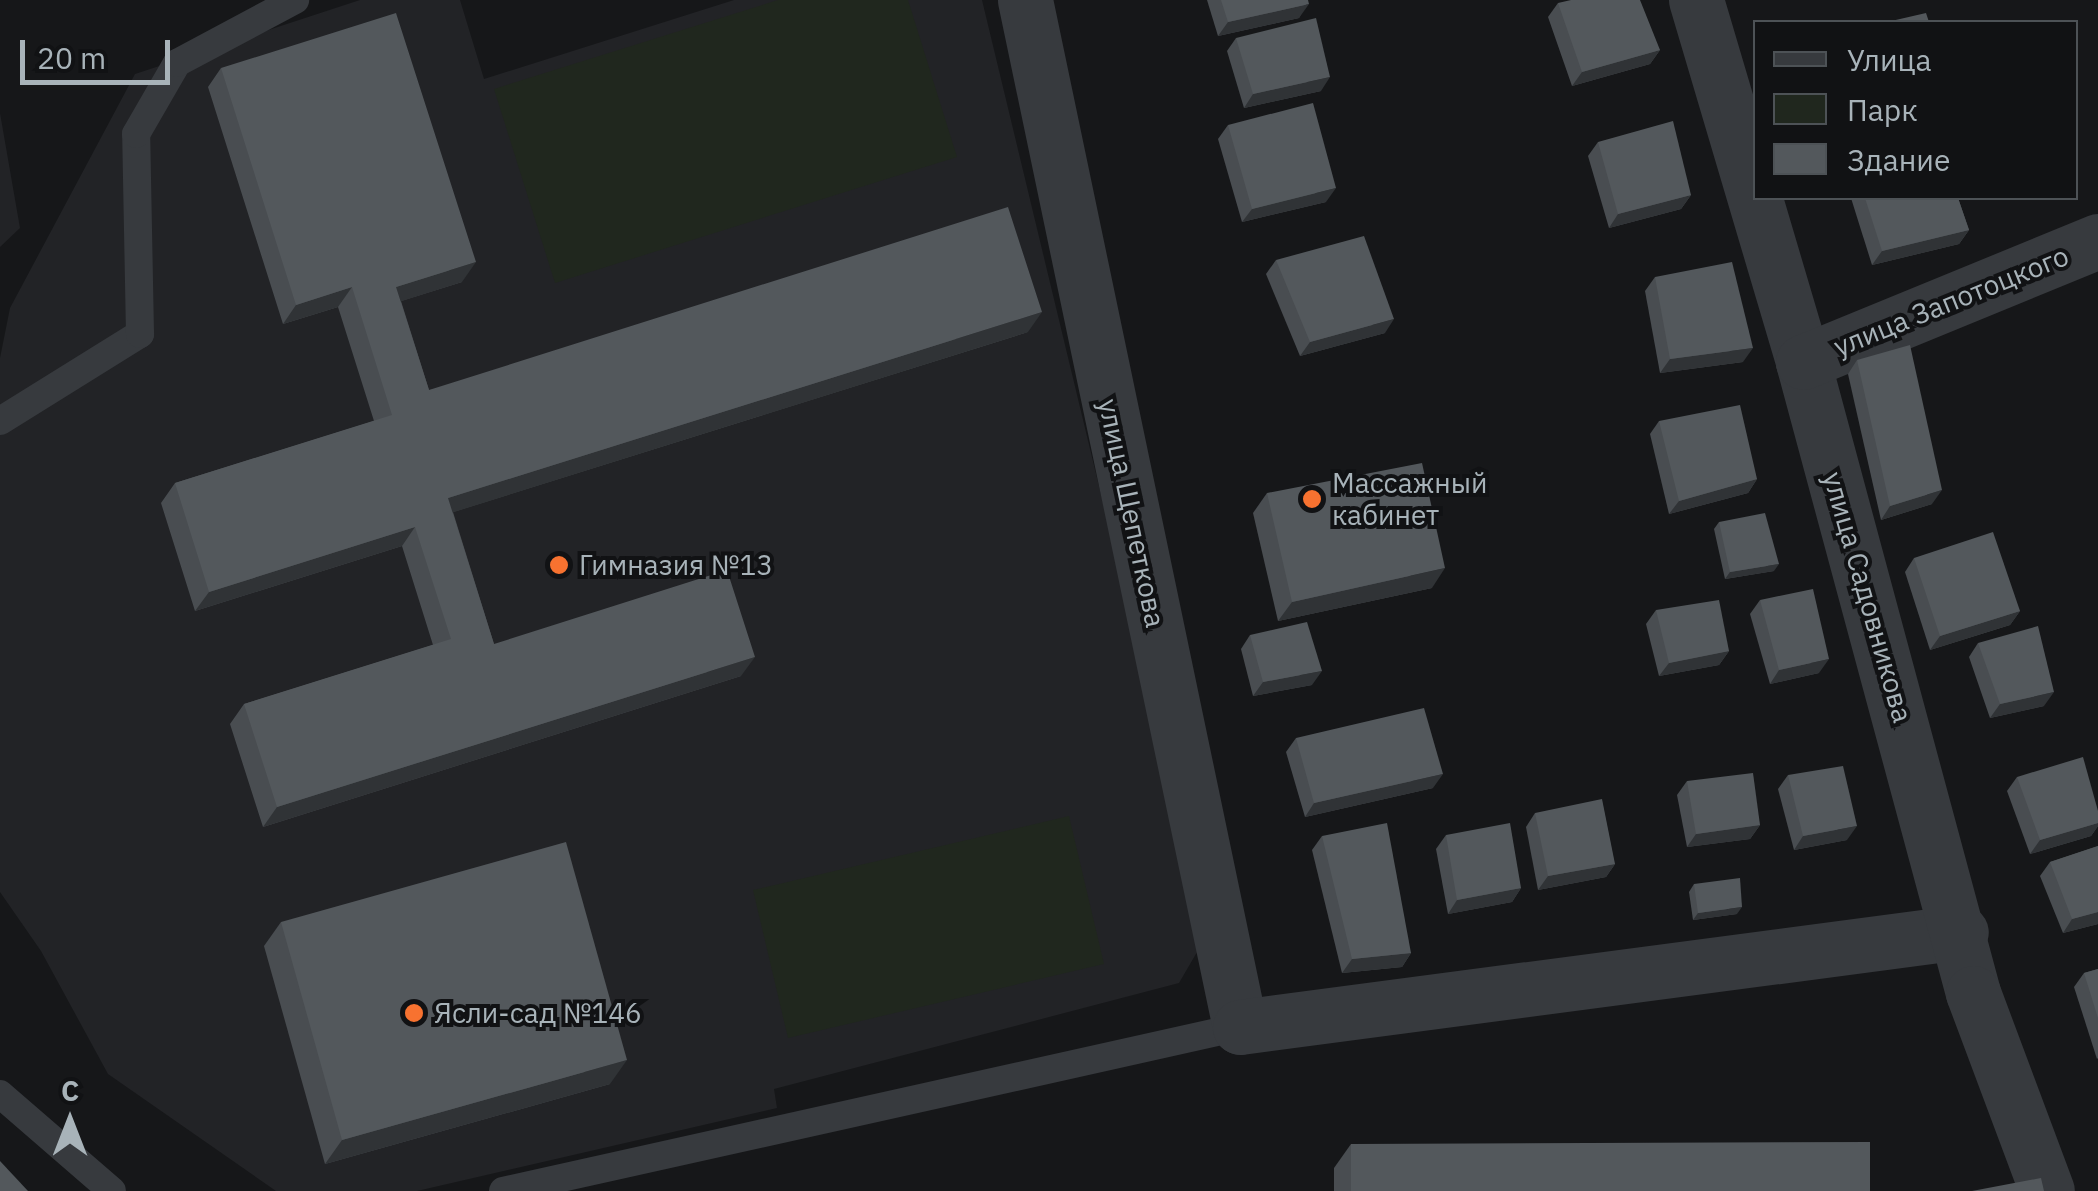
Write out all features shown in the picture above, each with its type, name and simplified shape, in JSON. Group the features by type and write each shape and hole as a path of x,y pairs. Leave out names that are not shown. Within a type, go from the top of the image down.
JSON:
{"street":[{"name":"улица Щепеткова","path":"1025,0 1240,1027"},
{"name":"улица Садовникова","path":"1696,0 1753,193"},
{"name":"улица Садовникова","path":"1755,200 1961,932 1973,994 2047,1191"},
{"name":"улица Запотоцкого","path":"1803,362 2098,241"},
{"path":"1240,1027 1961,932"}],"lane":[{"path":"0,421 140,334 136,134 177,63 294,0"},
{"path":"503,1191 1240,1027"},
{"path":"0,1094 112,1191"}],"shaded area":[{"name":"Гимназия №13","path":"360,0 460,0 484,79 734,0 982,0 1207,935 1179,983 774,1089 777,1108 417,1191 276,1191 108,1074 41,951 0,892 0,358 10,308 135,74"},
{"path":"0,113 20,228 0,247"}],"green space":[{"path":"778,0 908,0 957,157 555,283 494,89"},
{"path":"1069,816 1104,964 788,1038 753,890"}],"building":[{"path":"1221,0 1308,0 1309,4 1228,22"},
{"path":"1640,0 1660,50 1582,72 1558,3"},
{"path":"396,13 476,262 396,287 429,390 1008,207 1042,312 448,498 494,644 727,570 755,657 277,807 244,704 451,639 415,527 209,592 175,483 392,415 352,287 296,305 221,68"},
{"path":"1926,13 1928,20 1896,20"},
{"path":"1316,18 1330,77 1253,94 1236,38"},
{"path":"1313,103 1336,188 1252,209 1228,125"},
{"path":"1673,121 1691,195 1618,214 1598,142"},
{"path":"1866,200 1959,200 1969,230 1882,251"},
{"path":"1364,236 1394,319 1310,342 1276,260"},
{"path":"1732,262 1753,348 1670,359 1655,277"},
{"path":"1910,345 1942,490 1890,506 1857,360"},
{"path":"1740,405 1757,479 1679,501 1659,421"},
{"path":"1422,463 1445,568 1292,602 1267,493"},
{"path":"1765,513 1779,564 1730,572 1719,522"},
{"path":"1993,532 2020,611 1940,636 1914,558"},
{"path":"1813,589 1829,659 1779,670 1760,600"},
{"path":"1719,600 1729,651 1669,663 1656,610"},
{"path":"1307,622 1322,671 1263,682 1250,635"},
{"path":"2038,626 2054,692 2000,704 1978,643"},
{"path":"1424,708 1443,774 1314,803 1296,738"},
{"path":"2083,757 2098,823 2040,840 2017,777"},
{"path":"1843,766 1857,826 1803,836 1788,775"},
{"path":"1753,773 1760,825 1696,834 1687,781"},
{"path":"1602,799 1615,864 1548,876 1535,813"},
{"path":"1387,823 1411,953 1352,959 1322,836"},
{"path":"1510,823 1521,888 1457,900 1446,835"},
{"path":"566,842 627,1060 342,1140 281,922"},
{"path":"2098,846 2098,912 2072,919 2050,862"},
{"path":"1740,878 1742,907 1698,913 1694,884"},
{"path":"2098,969 2098,1018 2084,973"},
{"path":"1870,1142 1870,1191 1351,1191 1351,1144"},
{"path":"0,1161 28,1191 0,1191"},
{"path":"2041,1178 2044,1191 1972,1191"}],"place":[{"name":"Массажный кабинет","path":"1312,499"},
{"name":"Гимназия №13","path":"559,565"},
{"name":"Ясли-сад №146","path":"414,1013"}]}
